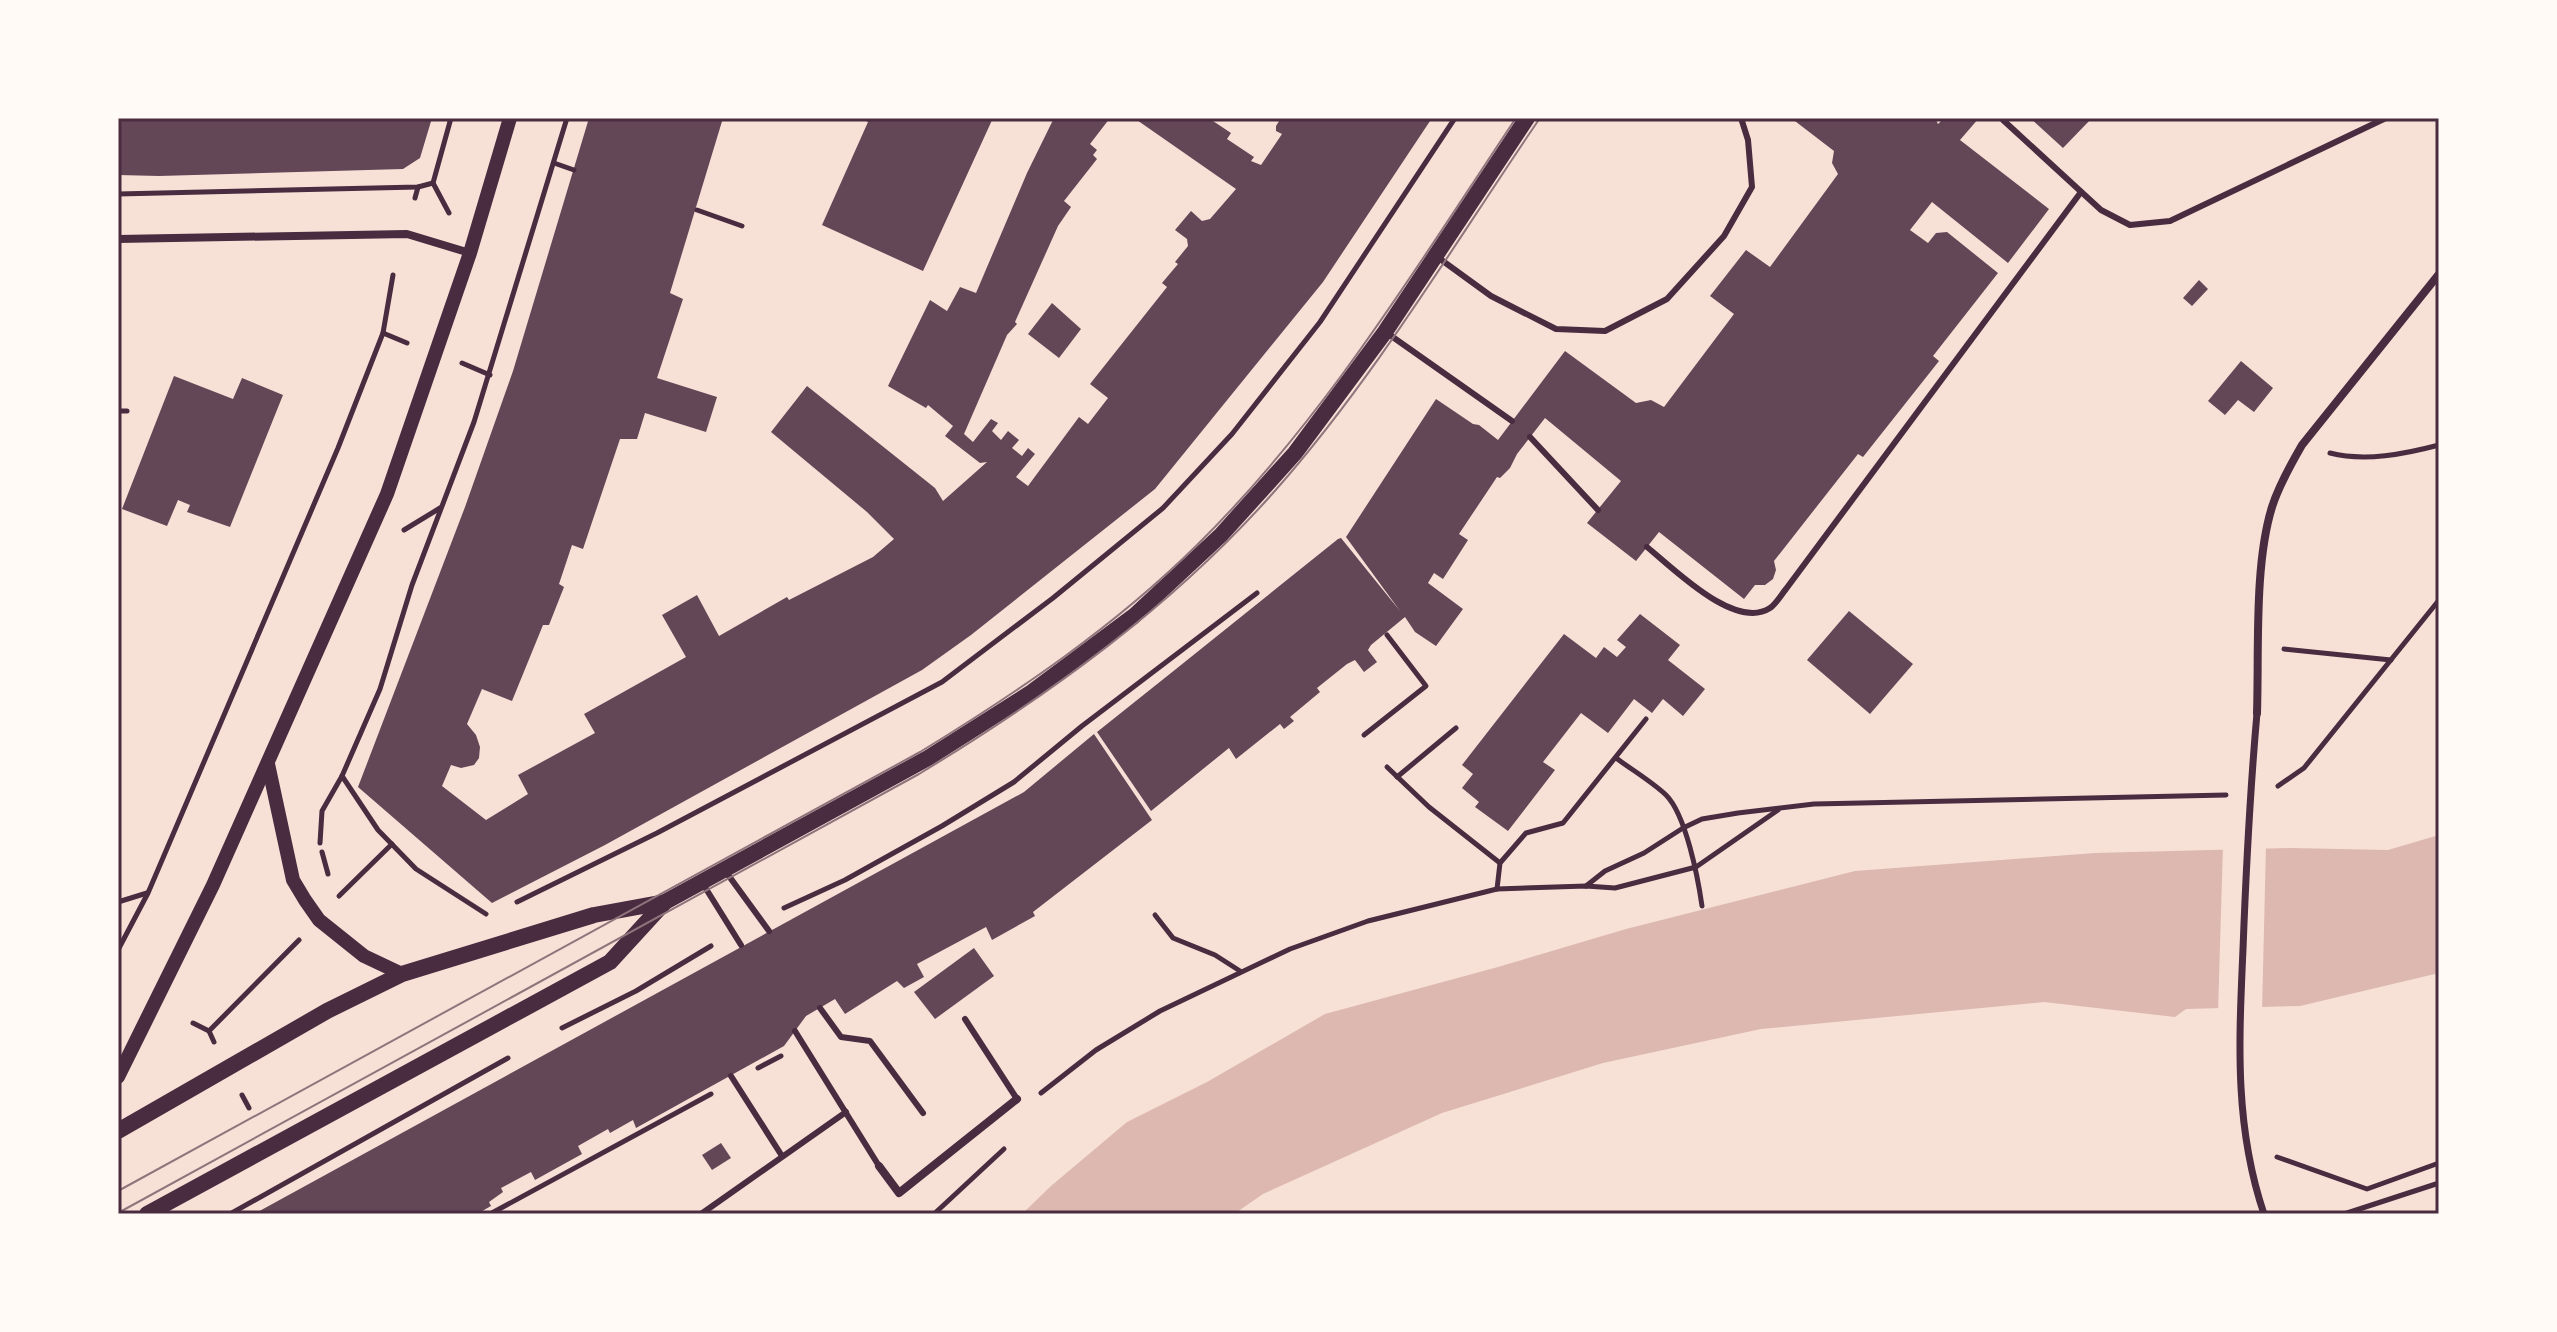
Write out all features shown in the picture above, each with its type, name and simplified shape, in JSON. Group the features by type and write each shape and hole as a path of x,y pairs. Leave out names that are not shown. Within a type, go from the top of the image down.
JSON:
{"main road":[{"path":"118,1131 327,1011 402,974 594,915 665,902 980,727 1032,692 1134,616 1221,535 1295,453 1385,332 1527,118"},
{"path":"147,1214 610,962 665,902"}],"street":[{"path":"118,1077 195,923 387,494 470,253 510,118"},
{"path":"118,239 407,234 470,253"},
{"path":"2264,1214 2246,1147 2241,1112 2239,1051 2263,549 2273,506 2302,445 2439,274"},
{"path":"268,764 293,880 305,900 319,920 364,956 402,974"},
{"path":"879,1166 899,1193 1017,1099"}],"lane":[{"path":"1436,256 1491,296 1556,329 1605,331 1667,299 1724,236 1752,187 1748,140 1741,118"},
{"path":"2003,120 2101,210 2130,225 2170,221 2386,118"},
{"path":"1647,547 1723,607 1747,614 1769,609 2081,192"},
{"path":"1385,332 1512,421"},
{"path":"1530,437 1598,510"},
{"path":"724,869 769,931"},
{"path":"702,882 741,945"},
{"path":"820,1008 841,1037 870,1041 923,1113"},
{"path":"965,1019 1017,1099"},
{"path":"795,1031 879,1166"},
{"path":"731,1076 782,1156"},
{"path":"701,1214 846,1112"}],"path":[{"path":"118,194 418,187 433,183 451,118"},
{"path":"329,879 319,840 322,811 342,776 380,689 412,585 490,375 567,118"},
{"path":"510,906 657,833 942,682 1053,598 1163,508 1232,434 1320,322 1455,118"},
{"path":"554,163 574,170"},
{"path":"415,198 418,187"},
{"path":"697,210 742,226"},
{"path":"118,950 148,893 338,448 383,333 393,275"},
{"path":"118,411 127,411"},
{"path":"2345,457 2408,454 2439,445"},
{"path":"2267,793 2304,768 2439,600"},
{"path":"1364,735 1426,686 1387,635"},
{"path":"2259,648 2391,660"},
{"path":"1497,889 1500,863 1526,833 1563,823 1646,719"},
{"path":"1397,777 1456,728"},
{"path":"1616,758 1668,797 1683,828 1696,867 1702,906"},
{"path":"1387,767 1429,807 1500,863"},
{"path":"342,776 378,830 416,869 477,910 488,915 498,912"},
{"path":"1586,886 1605,871 1644,853 1702,819 1814,804 2250,794"},
{"path":"1017,1099 1038,1096 1096,1050 1160,1011 1290,949 1368,921 1497,889 1615,888 1696,867 1780,809"},
{"path":"331,905 392,844"},
{"path":"334,888 338,897"},
{"path":"118,902 148,893"},
{"path":"1155,915 1173,938 1215,955 1241,972"},
{"path":"209,1031 305,934"},
{"path":"193,1023 209,1031 216,1047"},
{"path":"490,1214 709,1095"},
{"path":"2246,1147 2367,1189 2439,1163"},
{"path":"2344,1214 2439,1183"}],"shaded area":[{"path":"2439,835 2439,973 2300,1006 2186,1009 2175,1017 2044,1002 1761,1029 1603,1063 1442,1113 1263,1194 1234,1214 1022,1214 1127,1122 1207,1082 1325,1014 1626,929 1855,871 2095,853 2291,848 2388,850"}],"pier":[{"path":"2266,845 2262,1011 2218,1012 2223,846"}],"building":[{"path":"118,118 432,118 420,158 403,169 159,176 118,175"},
{"path":"589,118 723,118 670,293 683,299 657,378 717,397 706,432 645,413 637,439 620,439 583,549 572,545 559,584 564,587 549,625 543,625 512,701 482,689 467,724 476,735 480,747 479,758 474,765 461,768 451,765 442,786 486,820 528,794 518,775 595,733 584,714 686,657 662,615 697,595 719,636 787,597 789,600 873,557 894,539 867,512 771,432 807,386 935,488 943,501 987,462 980,463 945,436 953,426 928,405 926,408 888,386 930,300 947,311 960,287 976,293 1054,118 1110,118 1090,144 1097,150 1093,155 1097,159 1064,201 1071,207 1058,226 1015,322 1017,324 1007,335 964,434 973,442 991,419 998,423 992,431 1001,440 1008,431 1019,440 1012,448 1022,456 1028,448 1035,454 1016,477 1028,486 1079,417 1088,424 1108,398 1090,384 1167,287 1162,283 1188,246 1187,239 1175,230 1191,211 1202,221 1210,219 1236,189 1134,118 1210,119 1231,133 1227,139 1254,157 1251,161 1261,165 1282,134 1276,131 1281,118 1432,118 1323,282 1155,489 971,635 922,670 605,845 492,903 358,787 465,507 513,371"},
{"path":"861,118 993,118 923,271 822,225 868,122"},
{"path":"1791,118 1935,118 1938,124 1944,118 1979,118 1960,140 2049,209 2008,263 1932,202 1910,230 1928,243 1936,233 1947,232 1998,273 1933,356 1939,361 1863,457 1858,454 1774,561 1776,570 1773,579 1765,585 1755,585 1744,599 1659,532 1636,561 1587,523 1621,481 1545,418 1510,468 1500,478 1497,477 1459,534 1468,540 1443,579 1434,573 1428,583 1463,609 1436,646 1415,632 1405,617 1371,645 1368,650 1377,662 1364,672 1355,660 1347,664 1317,688 1320,692 1290,717 1294,721 1284,729 1280,724 1236,759 1229,748 1151,811 1097,732 1338,539 1341,538 1400,611 1346,537 1436,399 1498,440 1565,351 1636,403 1651,400 1664,407 1734,314 1710,296 1746,250 1770,267 1838,174 1832,163 1834,151"},
{"path":"2030,118 2092,118 2063,148"},
{"path":"2199,280 2208,289 2192,306 2183,298"},
{"path":"1052,303 1081,329 1059,358 1028,334"},
{"path":"2241,361 2273,388 2254,412 2238,400 2225,415 2208,401"},
{"path":"174,376 233,399 242,378 283,395 230,527 187,512 190,505 178,500 167,526 122,509"},
{"path":"1849,611 1913,664 1870,714 1807,660"},
{"path":"1640,614 1680,645 1668,660 1705,689 1683,716 1663,699 1652,713 1634,699 1608,733 1581,713 1543,762 1555,770 1508,831 1475,807 1479,802 1462,788 1473,774 1462,765 1564,634 1596,658 1604,647 1617,657 1626,647 1617,640"},
{"path":"1094,734 1152,820 1033,912 1035,916 992,940 986,927 917,964 924,977 904,988 897,981 845,1014 835,999 806,1016 784,1046 636,1128 633,1120 610,1133 608,1129 578,1146 582,1154 535,1180 531,1172 501,1188 503,1192 489,1202 491,1206 477,1214 254,1214 1024,792"},
{"path":"974,948 994,976 935,1019 914,992"},
{"path":"721,1143 731,1158 712,1170 702,1155"}],"tram line":[{"path":"118,1191 920,752 1029,682 1099,631 1197,545 1286,446 1367,340 1516,118"},
{"path":"118,1213 919,774 1015,713 1107,647 1234,535 1310,449 1380,357 1540,118"}]}
